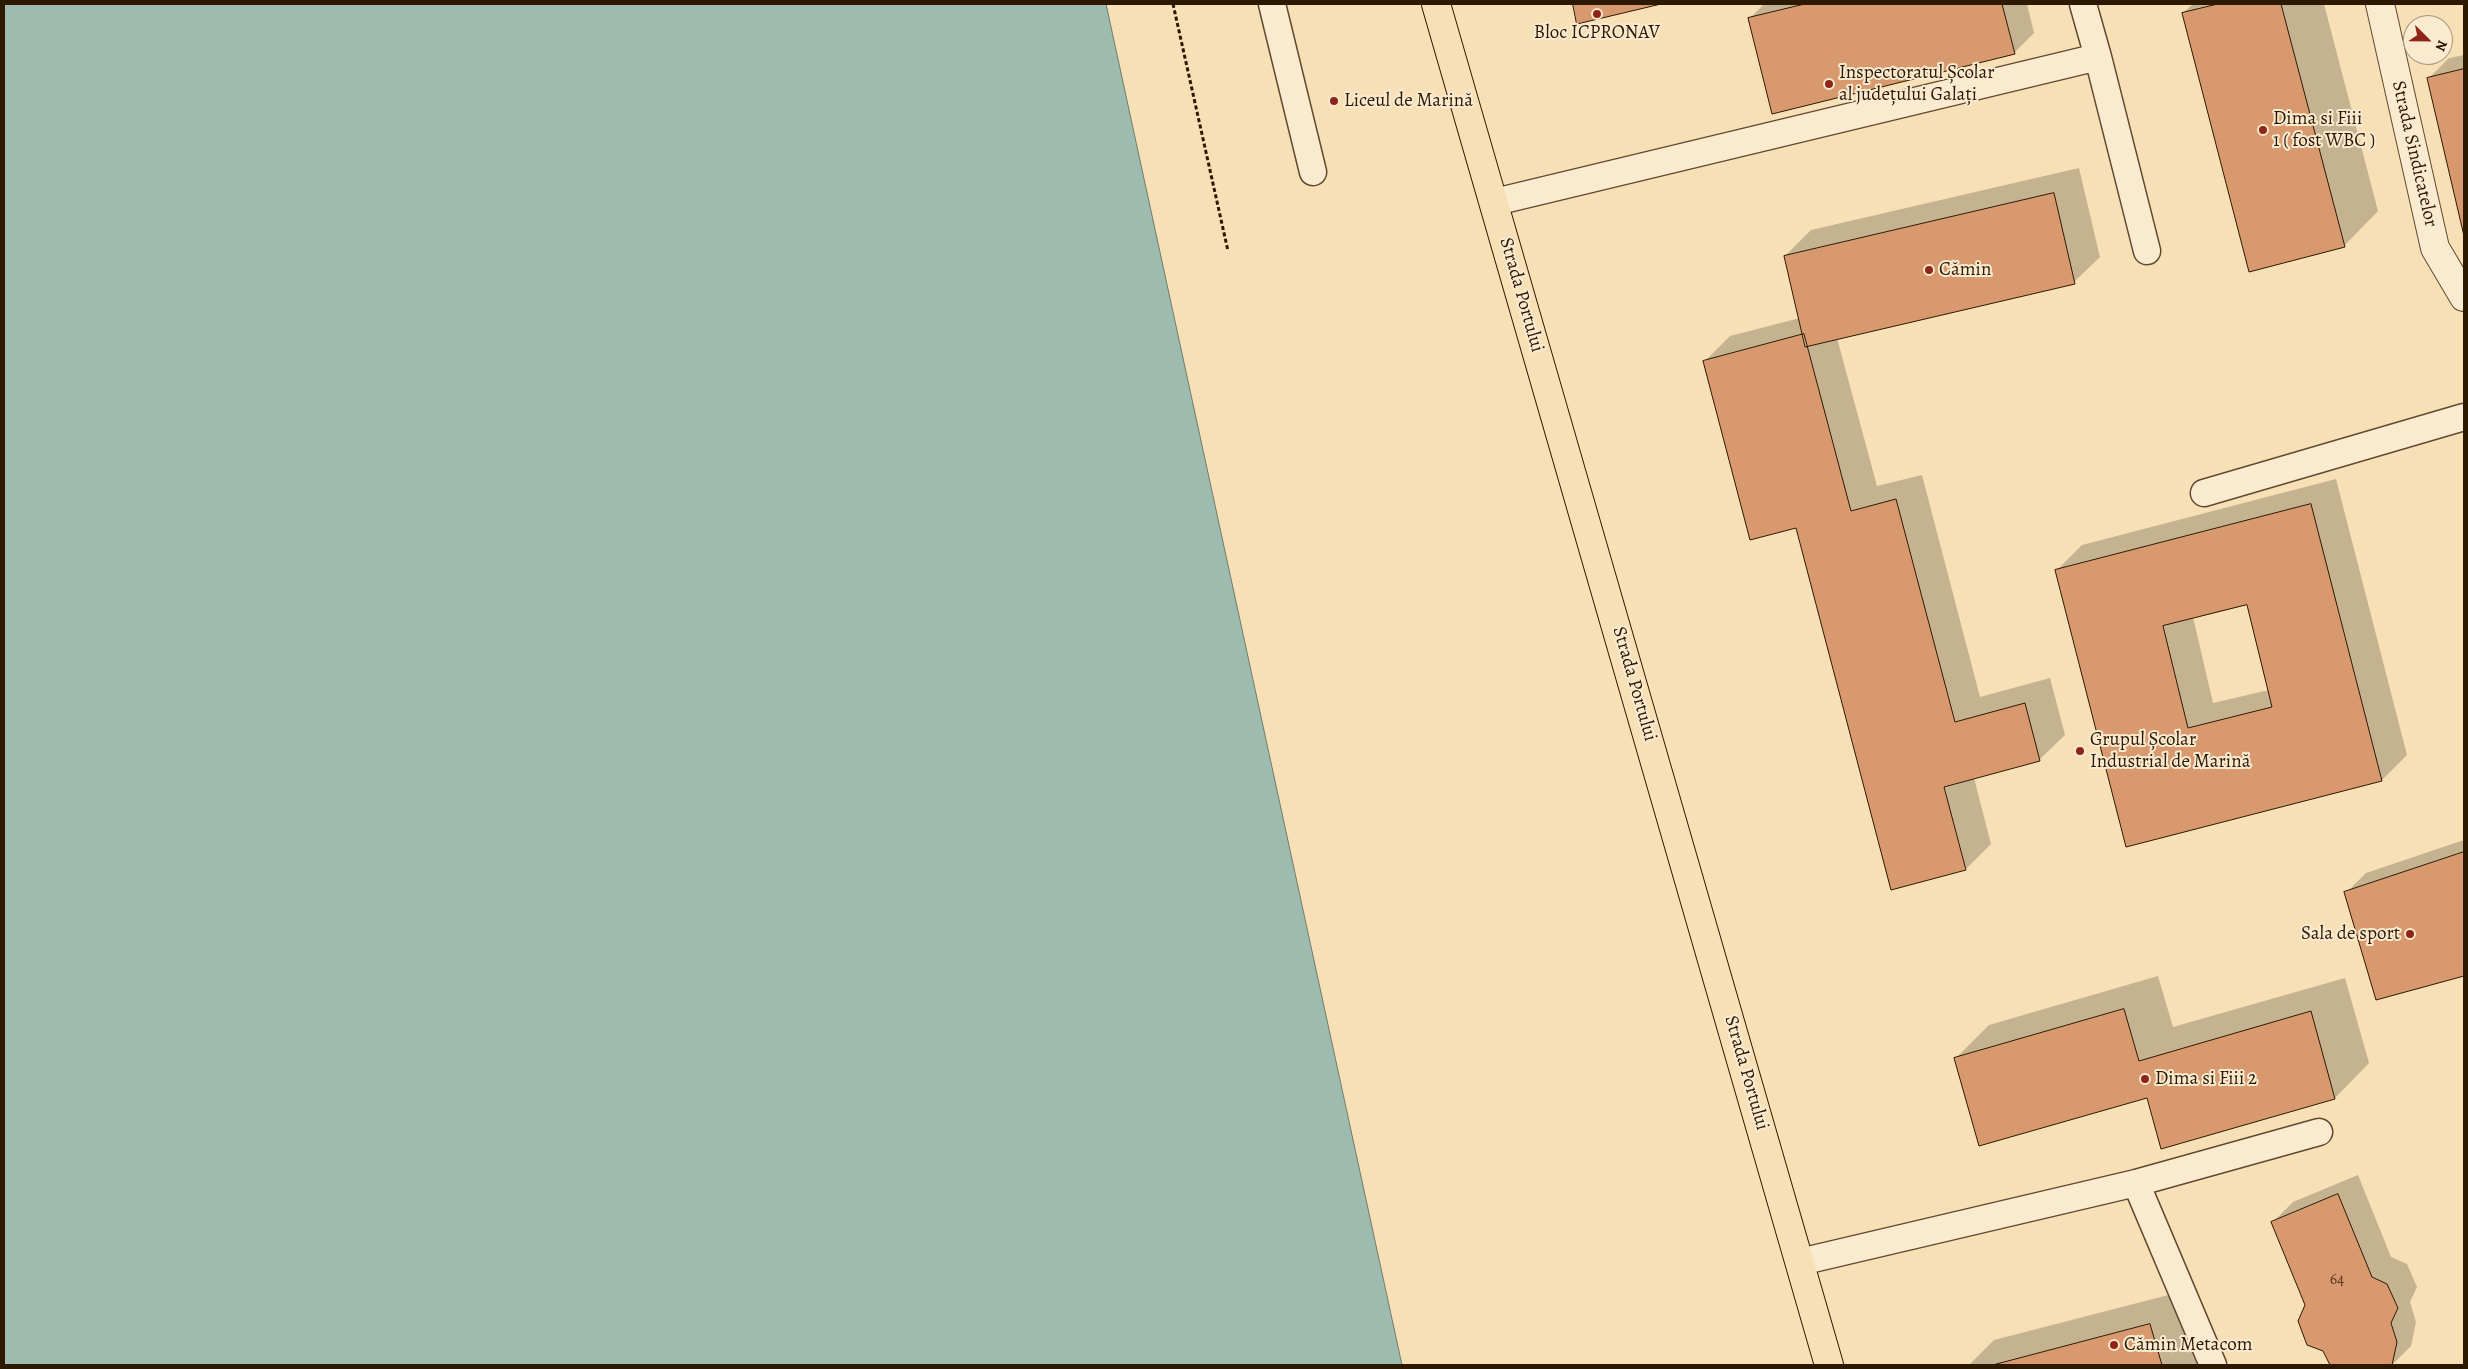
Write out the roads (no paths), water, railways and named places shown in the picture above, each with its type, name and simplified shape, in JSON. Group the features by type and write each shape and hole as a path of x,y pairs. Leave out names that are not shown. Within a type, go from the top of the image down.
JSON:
{"main road":[{"name":"Strada Portului","path":"1436,4 1495,202 1829,1365"}],"street":[{"name":"Strada Sindicatelor","path":"2380,4 2435,248 2464,297"}],"lane":[{"path":"1272,4 1313,172"},
{"path":"2083,4 2147,251"},
{"path":"1495,202 2098,56"},
{"path":"2204,493 2464,417"},
{"path":"1800,1262 2136,1183 2319,1132"},
{"path":"2136,1183 2213,1365"}],"place":[{"name":"Bloc ICPRONAV","path":"1597,14"},
{"name":"Inspectoratul Școlar al județului Galați","path":"1829,84"},
{"name":"Liceul de Marină","path":"1334,101"},
{"name":"Dima si Fiii 1 ( fost WBC )","path":"2263,130"},
{"name":"Cămin","path":"1929,270"},
{"name":"Grupul Școlar Industrial de Marină","path":"2080,751"},
{"name":"Sala de sport","path":"2410,934"},
{"name":"Dima si Fiii 2","path":"2145,1079"},
{"name":"Cămin Metacom","path":"2114,1345"}]}
